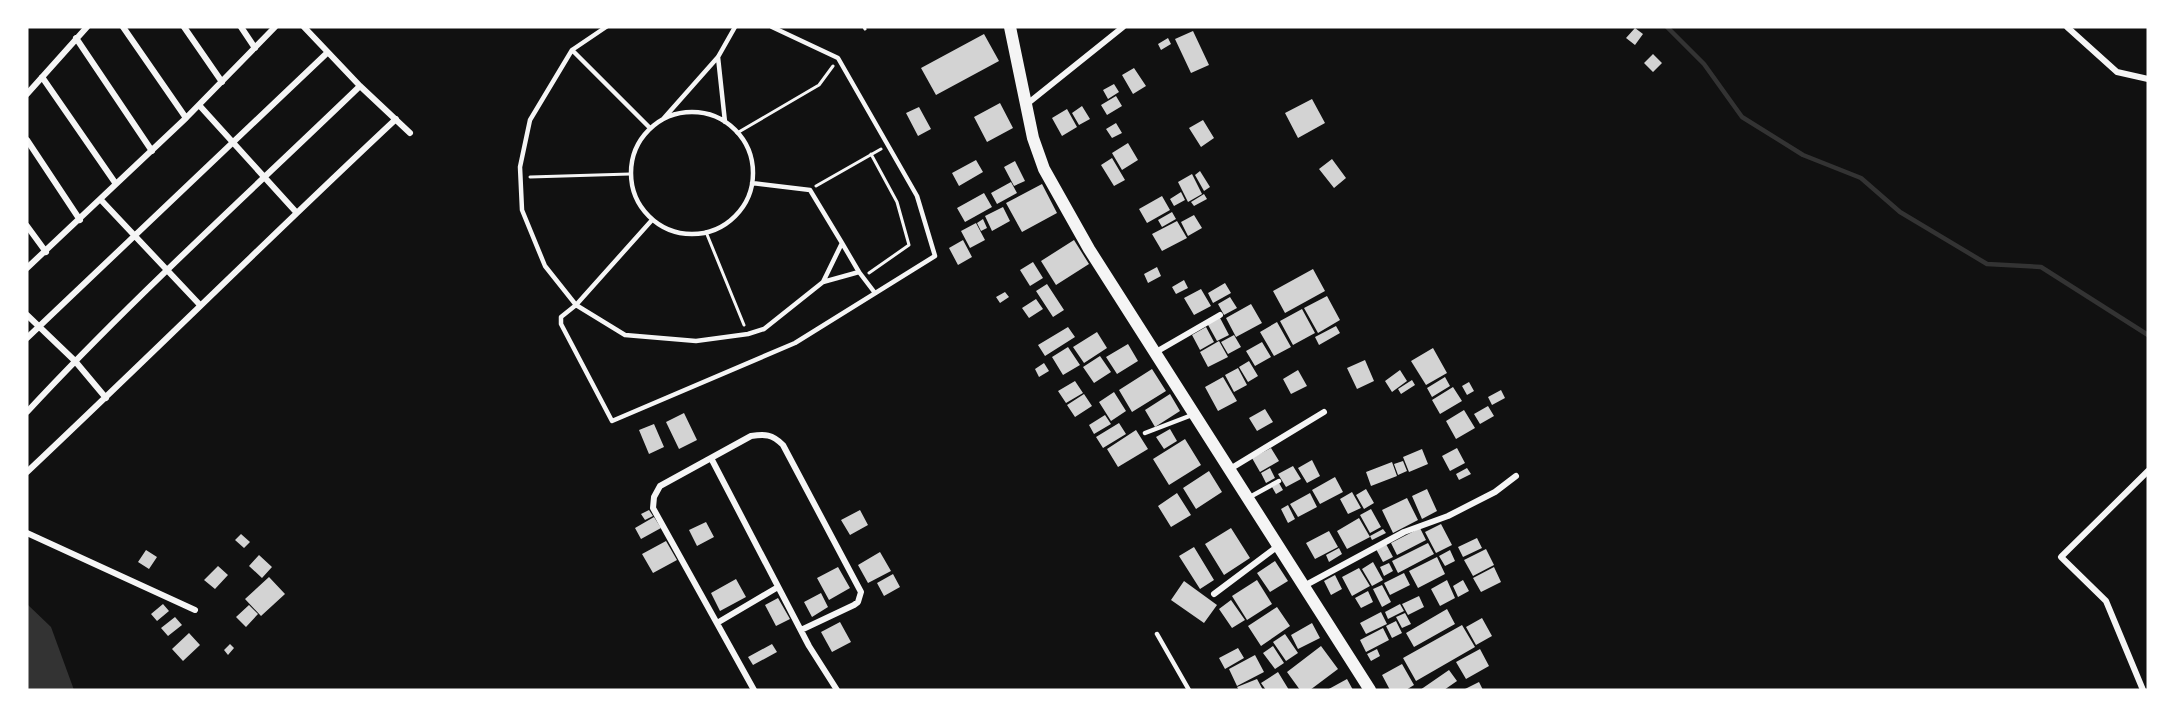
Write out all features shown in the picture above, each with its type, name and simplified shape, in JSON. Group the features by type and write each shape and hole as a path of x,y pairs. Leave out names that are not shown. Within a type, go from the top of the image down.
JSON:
{"main road":[{"path":"1010,27 1033,138 1044,169 1089,249 1370,690"}],"street":[{"path":"27,94 87,27"},
{"path":"123,27 186,118"},
{"path":"184,27 222,82"},
{"path":"241,27 255,48"},
{"path":"27,268 186,118 275,27"},
{"path":"304,27 360,86 410,133"},
{"path":"1026,104 1123,27"},
{"path":"2067,27 2117,72 2148,79"},
{"path":"76,38 152,151"},
{"path":"27,338 327,52"},
{"path":"42,77 116,184"},
{"path":"27,412 166,270 360,86"},
{"path":"199,105 296,212"},
{"path":"27,472 296,212 396,119"},
{"path":"27,140 80,220"},
{"path":"101,200 200,305"},
{"path":"27,226 45,252"},
{"path":"27,315 75,361 106,398"},
{"path":"1156,352 1220,315"},
{"path":"1230,469 1324,412"},
{"path":"752,689 653,508 654,496 660,486 751,436 765,434 776,438 783,445 861,595 858,602 801,630"},
{"path":"711,458 801,630 837,690"},
{"path":"2143,690 2106,601 2061,557 2148,471"},
{"path":"1304,586 1404,532 1448,516 1481,500 1516,476"},
{"path":"27,533 195,610"},
{"path":"1214,594 1278,545"},
{"path":"717,622 778,587"}],"lane":[{"path":"606,27 572,50 530,120 520,166 522,210 545,266 576,305 625,334 696,341 748,334 764,329 823,282 859,272"},
{"path":"664,118 685,112 702,113 725,122 747,147 752,165 752,183 749,193 737,214 718,228 692,234 672,231 652,220 636,201 630,174 633,154 650,128 664,118 718,57 735,27"},
{"path":"652,220 576,305 561,317 561,324 612,421 795,343 935,256 917,196 838,58 772,27"},
{"path":"572,50 650,128"},
{"path":"718,57 725,122"},
{"path":"752,183 810,190 859,272 875,293"},
{"path":"823,282 842,243"},
{"path":"1145,433 1195,414"},
{"path":"1248,498 1279,481"},
{"path":"1157,634 1189,690"}],"path":[{"path":"737,133 819,85 838,58"},
{"path":"810,190 888,145"},
{"path":"863,277 909,245 897,202 872,154"},
{"path":"520,177 630,174"},
{"path":"706,232 748,334"}],"shaded area":[{"path":"27,604 51,627 74,690 27,690"}],"building":[{"path":"1635,28 1643,34 1635,45 1626,38"},
{"path":"1193,31 1209,65 1191,73 1175,39"},
{"path":"984,34 999,61 936,95 921,68"},
{"path":"1168,38 1171,44 1161,50 1158,44"},
{"path":"1653,54 1662,63 1653,72 1644,63"},
{"path":"1134,68 1146,86 1133,94 1122,75"},
{"path":"1114,84 1119,92 1108,99 1103,90"},
{"path":"1116,96 1122,106 1107,115 1101,105"},
{"path":"1312,99 1325,123 1298,138 1285,113"},
{"path":"1000,103 1013,128 987,142 974,117"},
{"path":"1082,106 1090,119 1079,125 1072,113"},
{"path":"919,107 931,129 918,136 906,113"},
{"path":"1067,109 1077,127 1062,136 1052,118"},
{"path":"1203,120 1214,138 1201,147 1189,128"},
{"path":"1116,123 1122,133 1112,138 1106,129"},
{"path":"1128,143 1138,160 1122,170 1112,153"},
{"path":"1112,158 1125,180 1114,186 1101,165"},
{"path":"1332,159 1346,178 1334,188 1319,169"},
{"path":"976,160 983,172 959,186 952,173"},
{"path":"1015,161 1025,181 1014,186 1004,167"},
{"path":"1200,171 1210,187 1204,191 1195,175"},
{"path":"1192,174 1202,194 1188,202 1178,182"},
{"path":"1011,182 1017,193 997,204 991,193"},
{"path":"1042,184 1057,213 1022,232 1006,203"},
{"path":"1181,192 1185,200 1174,206 1170,199"},
{"path":"984,193 992,207 965,222 957,208"},
{"path":"1204,194 1207,199 1194,206 1191,202"},
{"path":"1162,196 1170,210 1147,223 1139,209"},
{"path":"1003,207 1010,221 992,231 985,216"},
{"path":"1172,212 1176,219 1162,227 1158,220"},
{"path":"1194,215 1202,228 1188,236 1181,222"},
{"path":"983,219 987,228 981,231 977,223"},
{"path":"1177,221 1187,238 1162,251 1152,234"},
{"path":"976,223 985,240 970,248 961,231"},
{"path":"963,240 972,257 958,265 949,248"},
{"path":"1074,240 1089,264 1056,285 1041,261"},
{"path":"1033,262 1043,278 1030,286 1020,270"},
{"path":"1157,267 1161,276 1148,283 1144,274"},
{"path":"1313,269 1325,291 1285,313 1273,291"},
{"path":"1184,280 1188,288 1176,294 1172,287"},
{"path":"1225,283 1231,293 1213,303 1208,293"},
{"path":"1047,284 1064,310 1053,317 1036,291"},
{"path":"1201,289 1211,306 1194,315 1184,298"},
{"path":"1005,292 1009,297 1000,303 996,297"},
{"path":"1327,296 1340,320 1318,333 1304,308"},
{"path":"1230,297 1237,308 1224,315 1218,304"},
{"path":"1036,299 1043,309 1029,318 1022,308"},
{"path":"1251,304 1262,323 1236,337 1226,318"},
{"path":"1302,309 1315,333 1293,345 1280,321"},
{"path":"1219,316 1229,335 1217,341 1207,323"},
{"path":"1277,322 1291,347 1274,356 1260,332"},
{"path":"1336,326 1340,333 1319,345 1315,337"},
{"path":"1068,327 1075,337 1045,356 1038,345"},
{"path":"1206,327 1214,342 1200,350 1192,335"},
{"path":"1097,332 1107,348 1084,363 1073,347"},
{"path":"1234,335 1241,347 1228,354 1221,342"},
{"path":"1219,341 1228,357 1208,367 1200,352"},
{"path":"1262,342 1271,357 1255,366 1246,351"},
{"path":"1128,344 1138,361 1117,374 1106,357"},
{"path":"1068,347 1080,365 1063,375 1052,357"},
{"path":"1433,348 1447,373 1426,385 1411,361"},
{"path":"1100,356 1111,372 1094,383 1083,367"},
{"path":"1365,360 1374,381 1357,389 1347,368"},
{"path":"1249,361 1258,376 1248,382 1239,367"},
{"path":"1044,363 1049,371 1039,377 1035,369"},
{"path":"1238,368 1247,385 1234,392 1225,375"},
{"path":"1152,369 1166,391 1132,412 1119,390"},
{"path":"1298,370 1307,386 1291,394 1283,379"},
{"path":"1400,370 1407,381 1392,392 1385,381"},
{"path":"1223,377 1237,401 1218,411 1205,387"},
{"path":"1445,377 1450,386 1432,397 1427,388"},
{"path":"1412,380 1415,385 1401,394 1398,389"},
{"path":"1075,381 1083,393 1066,403 1058,391"},
{"path":"1469,382 1474,391 1467,395 1462,386"},
{"path":"1453,387 1462,401 1440,414 1432,400"},
{"path":"1501,390 1505,398 1492,405 1488,397"},
{"path":"1114,392 1126,411 1111,421 1099,402"},
{"path":"1084,394 1092,406 1075,417 1067,405"},
{"path":"1170,394 1180,411 1155,427 1145,410"},
{"path":"1488,406 1494,416 1480,424 1474,414"},
{"path":"1265,409 1273,422 1257,431 1249,418"},
{"path":"1464,410 1475,428 1456,439 1446,421"},
{"path":"684,413 697,440 679,449 666,422"},
{"path":"1105,415 1111,424 1094,434 1089,425"},
{"path":"1119,423 1126,434 1103,448 1096,437"},
{"path":"654,424 664,447 649,454 639,430"},
{"path":"1170,429 1177,441 1164,449 1156,437"},
{"path":"1136,430 1148,449 1118,467 1107,449"},
{"path":"1185,439 1201,465 1169,485 1153,459"},
{"path":"1271,448 1279,461 1260,472 1252,458"},
{"path":"1457,448 1465,463 1450,471 1442,456"},
{"path":"1422,449 1428,464 1409,472 1403,457"},
{"path":"1312,460 1320,476 1307,483 1298,468"},
{"path":"1403,461 1407,471 1398,475 1394,464"},
{"path":"1392,462 1397,476 1371,486 1366,472"},
{"path":"1293,466 1301,479 1286,487 1278,474"},
{"path":"1270,468 1275,478 1266,483 1261,473"},
{"path":"1467,468 1471,474 1459,480 1456,474"},
{"path":"1209,471 1222,492 1196,509 1183,488"},
{"path":"1335,477 1343,492 1320,504 1312,490"},
{"path":"1279,483 1283,490 1276,494 1272,487"},
{"path":"1366,489 1374,503 1364,509 1356,495"},
{"path":"1427,489 1437,511 1422,519 1412,496"},
{"path":"1352,492 1361,508 1348,514 1340,499"},
{"path":"1177,493 1191,515 1171,527 1158,506"},
{"path":"1310,493 1317,507 1298,517 1290,504"},
{"path":"1407,498 1418,520 1393,533 1382,510"},
{"path":"1288,505 1295,519 1288,523 1281,509"},
{"path":"1371,509 1381,527 1370,533 1360,515"},
{"path":"649,510 653,516 645,520 641,514"},
{"path":"860,510 868,525 850,535 841,520"},
{"path":"654,517 661,528 641,539 635,528"},
{"path":"1359,518 1370,537 1347,549 1337,531"},
{"path":"706,522 714,537 697,546 689,530"},
{"path":"1441,524 1452,545 1436,553 1425,532"},
{"path":"1231,528 1250,558 1224,575 1205,544"},
{"path":"1420,528 1426,540 1397,555 1391,543"},
{"path":"1383,529 1386,533 1372,540 1370,536"},
{"path":"1329,531 1338,547 1315,559 1306,543"},
{"path":"241,534 250,542 244,548 235,540"},
{"path":"1477,538 1482,548 1463,557 1458,547"},
{"path":"666,541 677,560 653,573 642,554"},
{"path":"1428,543 1434,554 1398,573 1392,561"},
{"path":"1386,544 1393,557 1383,562 1376,549"},
{"path":"1194,547 1214,580 1200,589 1179,556"},
{"path":"1339,548 1342,554 1329,562 1326,555"},
{"path":"1486,549 1494,565 1473,576 1464,560"},
{"path":"146,550 157,557 149,569 138,562"},
{"path":"1450,550 1455,561 1445,566 1439,556"},
{"path":"880,552 891,571 868,583 858,565"},
{"path":"259,555 272,567 262,578 249,566"},
{"path":"1437,557 1445,574 1418,588 1409,571"},
{"path":"1275,561 1288,581 1270,592 1257,573"},
{"path":"1373,562 1383,580 1372,586 1362,569"},
{"path":"1389,563 1393,571 1384,576 1380,567"},
{"path":"218,566 228,575 215,589 204,580"},
{"path":"838,567 850,588 829,600 817,578"},
{"path":"1494,567 1501,582 1481,592 1473,578"},
{"path":"1359,568 1370,586 1352,596 1342,577"},
{"path":"1404,573 1410,585 1390,595 1384,583"},
{"path":"893,574 900,587 884,596 877,583"},
{"path":"1335,575 1342,589 1331,595 1324,581"},
{"path":"269,577 285,594 261,616 245,599"},
{"path":"736,579 746,597 720,611 711,593"},
{"path":"1257,580 1272,604 1247,620 1232,596"},
{"path":"1447,580 1455,598 1440,606 1431,589"},
{"path":"1463,580 1469,591 1458,597 1453,586"},
{"path":"1184,581 1217,605 1204,623 1171,600"},
{"path":"1382,585 1391,602 1382,607 1373,589"},
{"path":"1368,591 1373,602 1361,608 1355,598"},
{"path":"821,593 828,607 812,617 804,602"},
{"path":"1419,596 1424,607 1408,615 1402,604"},
{"path":"778,598 790,619 776,626 765,605"},
{"path":"1231,600 1245,620 1232,628 1219,609"},
{"path":"163,604 169,611 157,621 151,614"},
{"path":"1400,604 1404,611 1388,619 1385,612"},
{"path":"249,605 258,614 246,627 236,617"},
{"path":"1277,607 1290,626 1261,646 1248,626"},
{"path":"1447,609 1455,624 1414,647 1406,633"},
{"path":"1381,612 1387,624 1366,634 1360,623"},
{"path":"1405,613 1411,624 1402,628 1396,617"},
{"path":"175,617 182,625 168,636 161,628"},
{"path":"1482,618 1492,636 1476,645 1466,627"},
{"path":"1396,621 1402,633 1392,638 1386,626"},
{"path":"840,622 851,642 832,652 821,632"},
{"path":"1312,623 1320,638 1298,649 1291,635"},
{"path":"1462,625 1475,647 1416,681 1403,658"},
{"path":"1383,628 1389,640 1366,652 1360,640"},
{"path":"189,633 200,645 183,661 172,649"},
{"path":"1285,634 1298,653 1286,661 1273,642"},
{"path":"230,644 234,648 228,655 224,650"},
{"path":"772,644 777,652 753,665 748,657"},
{"path":"1273,646 1284,663 1275,669 1263,653"},
{"path":"1321,646 1338,669 1310,690 1300,690 1287,672"},
{"path":"1238,648 1244,658 1225,669 1219,658"},
{"path":"1377,649 1380,656 1371,661 1367,654"},
{"path":"1480,649 1489,666 1466,679 1456,662"},
{"path":"1255,655 1264,672 1237,686 1229,669"},
{"path":"1402,664 1414,685 1406,690 1390,690 1382,675"},
{"path":"1449,670 1457,681 1444,690 1420,690"},
{"path":"1278,672 1289,690 1266,690 1261,683"},
{"path":"1257,679 1263,690 1239,690 1237,687"},
{"path":"1347,679 1353,690 1327,690"},
{"path":"1479,682 1483,690 1463,690"}],"waterway":[{"path":"1667,27 1704,64 1742,117 1803,155 1861,178 1900,212 1987,264 2041,267 2148,335"}]}
